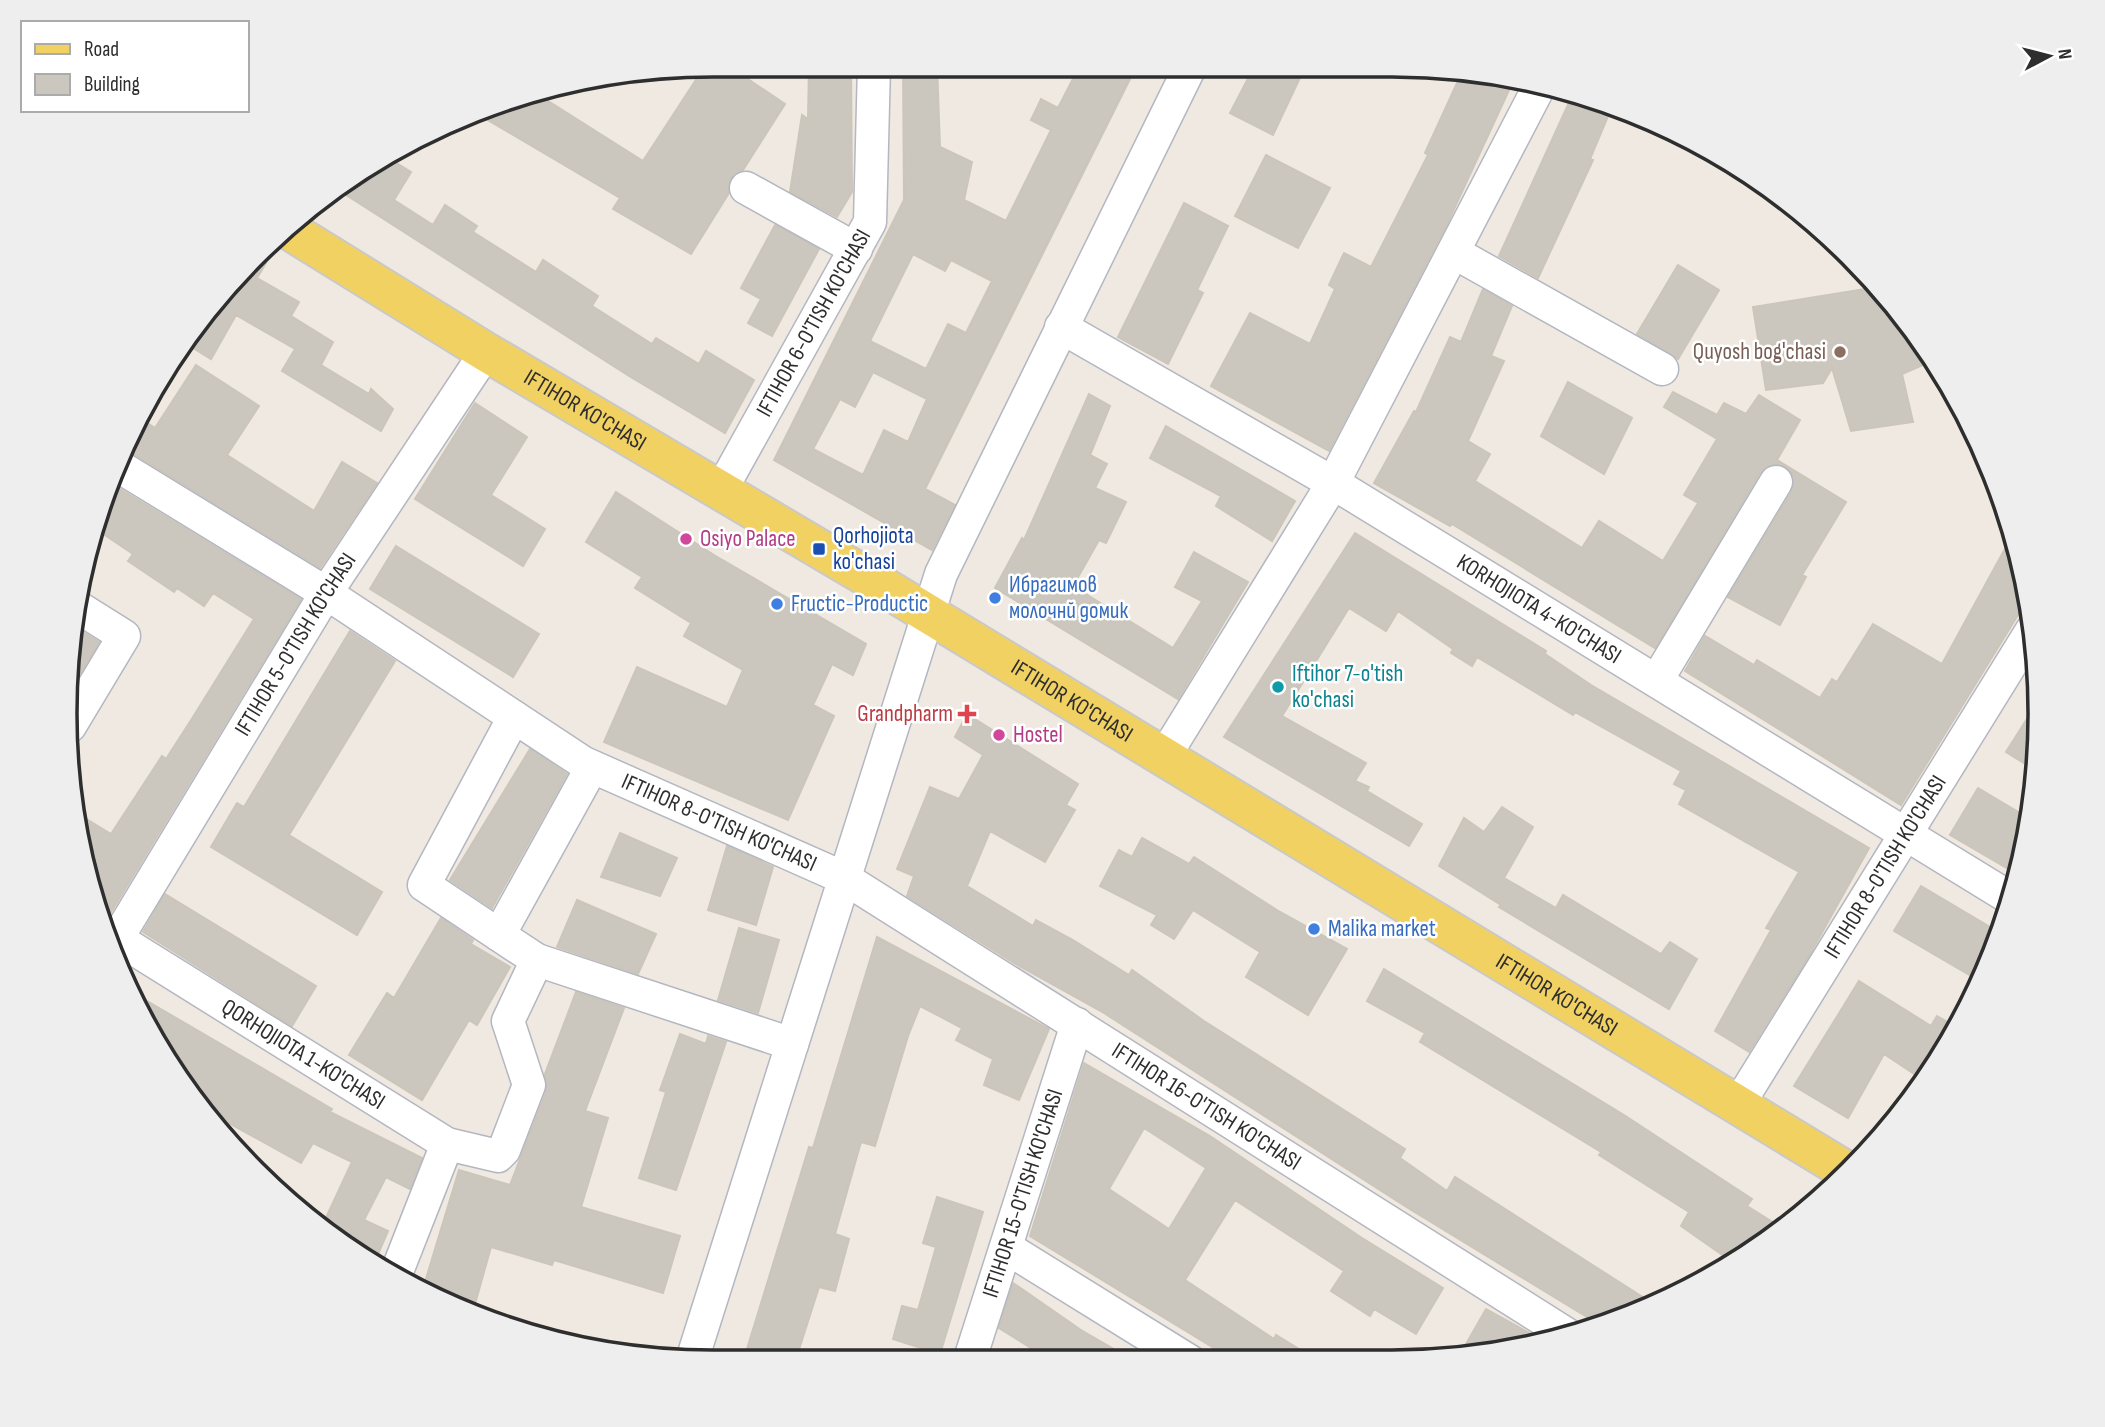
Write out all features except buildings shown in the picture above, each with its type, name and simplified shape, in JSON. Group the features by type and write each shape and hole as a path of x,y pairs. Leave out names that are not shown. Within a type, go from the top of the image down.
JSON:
{"main road":[{"name":"IFTIHOR KO'CHASI","path":"295,234 486,352 721,489 1839,1166"}],"street":[{"name":"IFTIHOR 6-O'TISH KO'CHASI","path":"721,489 870,222 874,77"},
{"path":"695,1350 941,574 1185,77"},
{"path":"1164,757 1333,483 1536,94"},
{"path":"746,188 856,248"},
{"path":"1455,253 1662,369"},
{"name":"KORHOJIOTA 4-KO'CHASI","path":"1061,327 1333,483 2002,893"},
{"name":"IFTIHOR 5-O'TISH KO'CHASI","path":"117,935 327,593 486,352"},
{"name":"IFTIHOR 8-O'TISH KO'CHASI","path":"125,470 327,593 592,767 844,878"},
{"path":"1657,680 1776,482"},
{"path":"77,714 124,636 85,612"},
{"name":"IFTIHOR 8-O'TISH KO'CHASI","path":"1738,1105 2024,643"},
{"path":"514,717 424,885 537,960 792,1044"},
{"name":"IFTIHOR 8-O'TISH KO'CHASI","path":"499,935 592,767"},
{"name":"IFTIHOR 16-O'TISH KO'CHASI","path":"844,878 1557,1328"},
{"name":"QORHOJIOTA 1-KO'CHASI","path":"120,942 447,1144 498,1156 505,1150 529,1084 508,1021 537,960"},
{"name":"IFTIHOR 15-O'TISH KO'CHASI","path":"973,1350 1077,1024"},
{"path":"399,1267 447,1144"},
{"path":"1007,1248 1172,1350"}],"place":[{"name":"Quyosh bog'chasi","path":"1840,352"},
{"name":"Osiyo Palace","path":"686,539"},
{"name":"Qorhojiota ko'chasi","path":"819,549"},
{"name":"Ибрагимов молочнй домик","path":"995,598"},
{"name":"Fructic-Productic","path":"777,604"},
{"name":"Iftihor 7-o'tish ko'chasi","path":"1278,687"},
{"name":"Grandpharm","path":"967,714"},
{"name":"Hostel","path":"999,735"},
{"name":"Malika market","path":"1314,929"}]}
